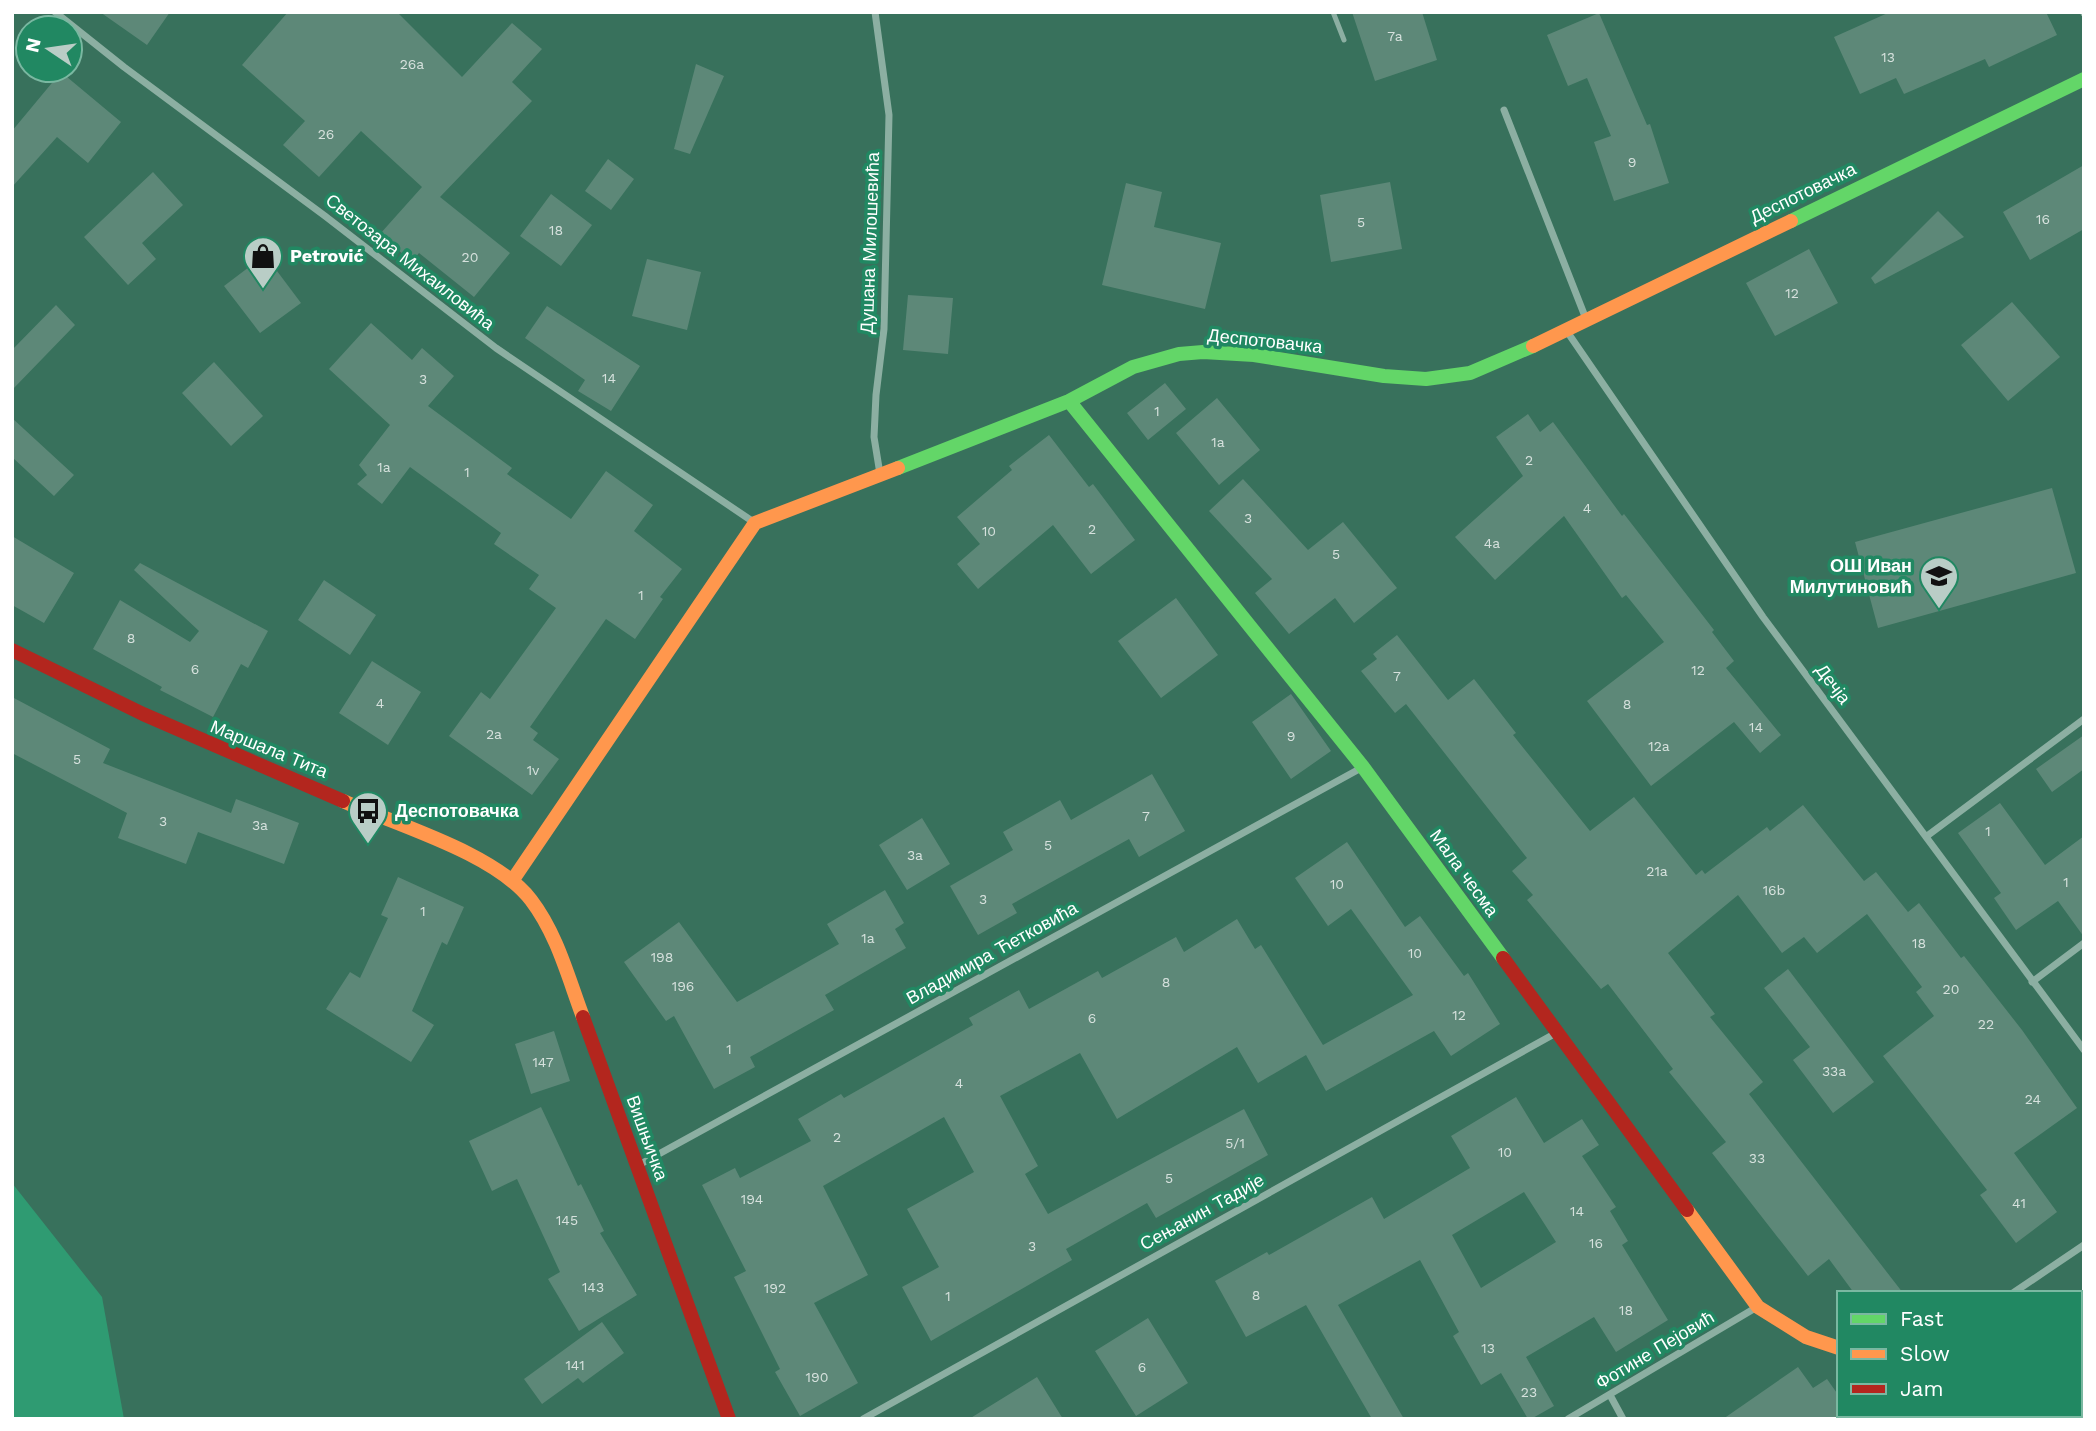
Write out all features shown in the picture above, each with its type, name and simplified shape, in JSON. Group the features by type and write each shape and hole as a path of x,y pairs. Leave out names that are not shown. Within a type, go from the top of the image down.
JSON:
{"street":[{"name":"Светозара Михаиловића","path":"55,12 496,348 755,523"},
{"name":"Душана Милошевића","path":"875,12 889,115 884,329 874,437 880,475"},
{"name":"Деспотовачка","path":"755,523 1069,401 1135,366 1157,358 1191,352 1237,354 1395,377 1441,379 1502,359 2084,79"},
{"path":"1504,110 1586,319"},
{"name":"Дечја","path":"1566,330 1763,617 2084,1050"},
{"name":"Мала чесма","path":"1069,401 1363,767 1758,1307 1793,1332 1837,1348"},
{"path":"512,881 755,523"},
{"name":"Маршала Тита","path":"12,650 56,674 196,739 486,864 512,881"},
{"path":"1927,836 2084,719"},
{"name":"Владимира Ћетковића","path":"637,1166 1363,767"},
{"name":"Вишњичка","path":"512,881 536,909 556,943 729,1419"},
{"path":"2032,982 2084,943"},
{"name":"Сењанин Тадије","path":"863,1419 1556,1032"},
{"path":"2015,1291 2084,1245"},
{"name":"Фотине Пејовић","path":"1568,1419 1758,1307"},
{"path":"1610,1395 1623,1419"}],"lane":[{"path":"1333,12 1343,40"}],"green space":[{"path":"12,1183 102,1297 124,1419 12,1419"}],"building":[{"path":"100,12 170,12 147,45"},
{"path":"288,12 397,12 462,77 512,23 542,49 512,82 532,101 440,197 510,253 474,297 419,253 412,262 380,234 422,187 361,131 319,177 283,145 305,121 242,65"},
{"path":"1352,12 1422,12 1437,60 1375,81"},
{"path":"1890,12 2046,12 2057,35 1989,67 1985,59 1904,94 1896,78 1860,94 1834,37"},
{"path":"1599,13 1647,125 1650,124 1669,183 1614,201 1594,142 1611,136 1587,78 1568,86 1547,35"},
{"path":"696,64 724,76 690,154 674,149"},
{"path":"51,84 75,84 121,122 88,163 57,137 12,187 12,131"},
{"path":"608,159 634,179 611,210 585,191"},
{"path":"2084,165 2084,229 2030,260 2003,212"},
{"path":"153,172 183,205 142,243 156,259 128,285 84,237"},
{"path":"1390,182 1402,249 1331,262 1320,195"},
{"path":"1126,183 1162,192 1154,227 1221,243 1205,309 1102,285"},
{"path":"551,194 592,225 561,266 520,236"},
{"path":"1938,211 1964,237 1875,284 1871,278"},
{"path":"1809,249 1838,303 1775,336 1746,283"},
{"path":"265,255 301,303 260,333 224,286"},
{"path":"647,259 701,272 687,330 632,316"},
{"path":"908,295 953,298 948,354 903,350"},
{"path":"2012,302 2060,357 2008,401 1961,345"},
{"path":"56,305 75,325 12,390 12,350"},
{"path":"547,306 640,366 611,411 578,391 585,380 525,338"},
{"path":"371,323 412,360 422,348 454,376 428,406 512,468 507,474 571,519 606,471 653,505 634,531 682,569 660,597 663,599 635,639 606,619 530,727 538,733 533,740 559,759 532,795 449,736 481,692 490,699 556,608 529,589 539,575 494,544 501,533 410,467 382,504 357,484 367,475 359,465 390,425 329,369"},
{"path":"214,362 263,416 231,446 182,393"},
{"path":"1165,383 1186,409 1148,440 1127,413"},
{"path":"1217,398 1260,450 1219,485 1176,433"},
{"path":"1528,414 1540,432 1553,422 1622,516 1624,514 1714,630 1712,632 1734,661 1726,668 1781,735 1760,753 1734,722 1651,786 1587,701 1664,642 1626,595 1622,598 1564,516 1495,580 1455,537 1523,476 1496,437"},
{"path":"12,418 74,475 54,496 12,457"},
{"path":"1049,435 1089,487 1093,484 1135,540 1091,574 1053,525 978,589 957,564 980,544 957,517 1012,470 1009,466"},
{"path":"1243,479 1308,550 1343,522 1397,588 1354,623 1335,598 1289,634 1255,593 1272,579 1209,511"},
{"path":"2052,488 2076,573 1878,628 1855,542"},
{"path":"12,536 74,573 44,623 12,605"},
{"path":"140,563 268,631 248,668 241,664 213,717 160,690 162,687 93,649 120,600 190,642 199,631 134,570"},
{"path":"324,580 376,615 350,655 298,620"},
{"path":"1176,598 1218,655 1161,698 1118,641"},
{"path":"1397,635 1448,700 1474,679 1516,733 1513,735 1590,831 1634,797 1696,875 1702,870 1705,874 1767,827 1770,831 1803,805 1864,881 1876,872 1908,912 1919,903 2022,1030 2077,1108 2014,1153 2057,1212 2016,1243 1980,1195 1987,1190 1883,1056 1934,1016 1916,992 1922,987 1867,914 1817,953 1804,937 1782,953 1738,895 1668,953 1715,1014 1710,1017 1763,1082 1749,1094 1901,1291 1853,1291 1829,1259 1808,1276 1712,1153 1726,1142 1669,1072 1673,1069 1608,984 1601,989 1527,900 1533,895 1512,871 1527,858 1406,704 1395,713 1361,671 1377,659 1373,654"},
{"path":"372,661 421,692 388,745 339,713"},
{"path":"1291,694 1331,751 1291,779 1252,722"},
{"path":"12,697 110,749 103,763 231,813 236,799 299,823 284,864 198,832 186,864 118,838 127,813 12,753"},
{"path":"2084,735 2084,769 2052,792 2036,769"},
{"path":"1152,774 1185,831 1139,857 1129,839 1012,904 1017,913 978,935 950,886 1013,850 1003,832 1060,800 1071,820"},
{"path":"2000,803 2045,865 2084,836 2084,937 2058,901 2016,930 1994,898 2001,893 1958,833"},
{"path":"922,818 950,864 907,890 879,845"},
{"path":"1347,842 1405,927 1420,916 1464,976 1468,973 1500,1024 1451,1056 1434,1031 1326,1091 1306,1055 1258,1083 1237,1047 1117,1119 1080,1053 1000,1096 1038,1166 1025,1174 1048,1214 1244,1109 1268,1155 1156,1218 1147,1203 1066,1249 1072,1260 931,1341 902,1287 939,1267 907,1209 974,1172 944,1117 823,1186 868,1275 814,1303 858,1383 800,1416 775,1372 780,1369 734,1277 746,1271 702,1185 735,1168 740,1178 811,1141 798,1119 841,1094 844,1098 973,1025 969,1018 1019,990 1029,1009 1098,971 1102,978 1176,937 1184,952 1237,919 1255,949 1261,945 1323,1045 1413,995 1351,909 1328,926 1295,878"},
{"path":"398,877 464,907 447,945 442,942 412,1011 434,1025 411,1062 326,1009 350,972 360,978 388,918 381,915"},
{"path":"885,890 904,923 895,929 906,948 825,995 834,1010 750,1057 755,1067 714,1089 674,1016 666,1021 624,962 679,922 737,1002 839,944 827,924"},
{"path":"1788,969 1874,1082 1833,1113 1793,1060 1810,1047 1764,988"},
{"path":"554,1031 570,1081 531,1094 515,1044"},
{"path":"1516,1097 1544,1143 1582,1119 1599,1145 1582,1156 1616,1207 1610,1211 1628,1241 1622,1245 1668,1320 1616,1352 1594,1317 1526,1357 1554,1406 1531,1419 1528,1419 1501,1373 1481,1385 1453,1336 1459,1332 1420,1260 1338,1305 1404,1419 1372,1419 1306,1305 1246,1337 1215,1281 1267,1252 1269,1255 1372,1197 1384,1219 1470,1168 1451,1136","holes":["1524,1192 1556,1242 1481,1288 1452,1235"]},
{"path":"541,1107 578,1186 581,1184 604,1231 600,1233 637,1295 579,1331 548,1279 560,1272 517,1179 492,1191 469,1141"},
{"path":"1148,1318 1188,1383 1136,1416 1095,1351"},
{"path":"602,1322 624,1353 583,1383 578,1378 542,1404 524,1379"},
{"path":"1798,1367 1813,1388 1827,1379 1837,1393 1839,1419 1723,1419"},
{"path":"1037,1377 1063,1419 969,1419"}],"traffic: fast":[{"path":"1791,221 2084,79"},
{"path":"898,468 1069,401 1133,367 1179,354 1203,352 1254,355 1384,376 1426,379 1470,373 1533,346"},
{"path":"1069,401 1363,767 1503,958"}],"traffic: slow":[{"path":"1533,346 1791,221"},
{"path":"512,881 755,523 898,468"},
{"path":"343,801 470,854 515,883 531,900 548,927 583,1017"},
{"path":"1687,1210 1758,1307 1806,1337 1837,1347"}],"traffic: jam":[{"path":"12,650 143,714 343,801"},
{"path":"1503,958 1687,1210"},
{"path":"583,1017 729,1419"}],"place":[{"name":"Petrović","path":"263,290"},
{"name":"ОШ Иван Милутиновић","path":"1939,610"},
{"name":"Деспотовачка","path":"368,845"}]}
